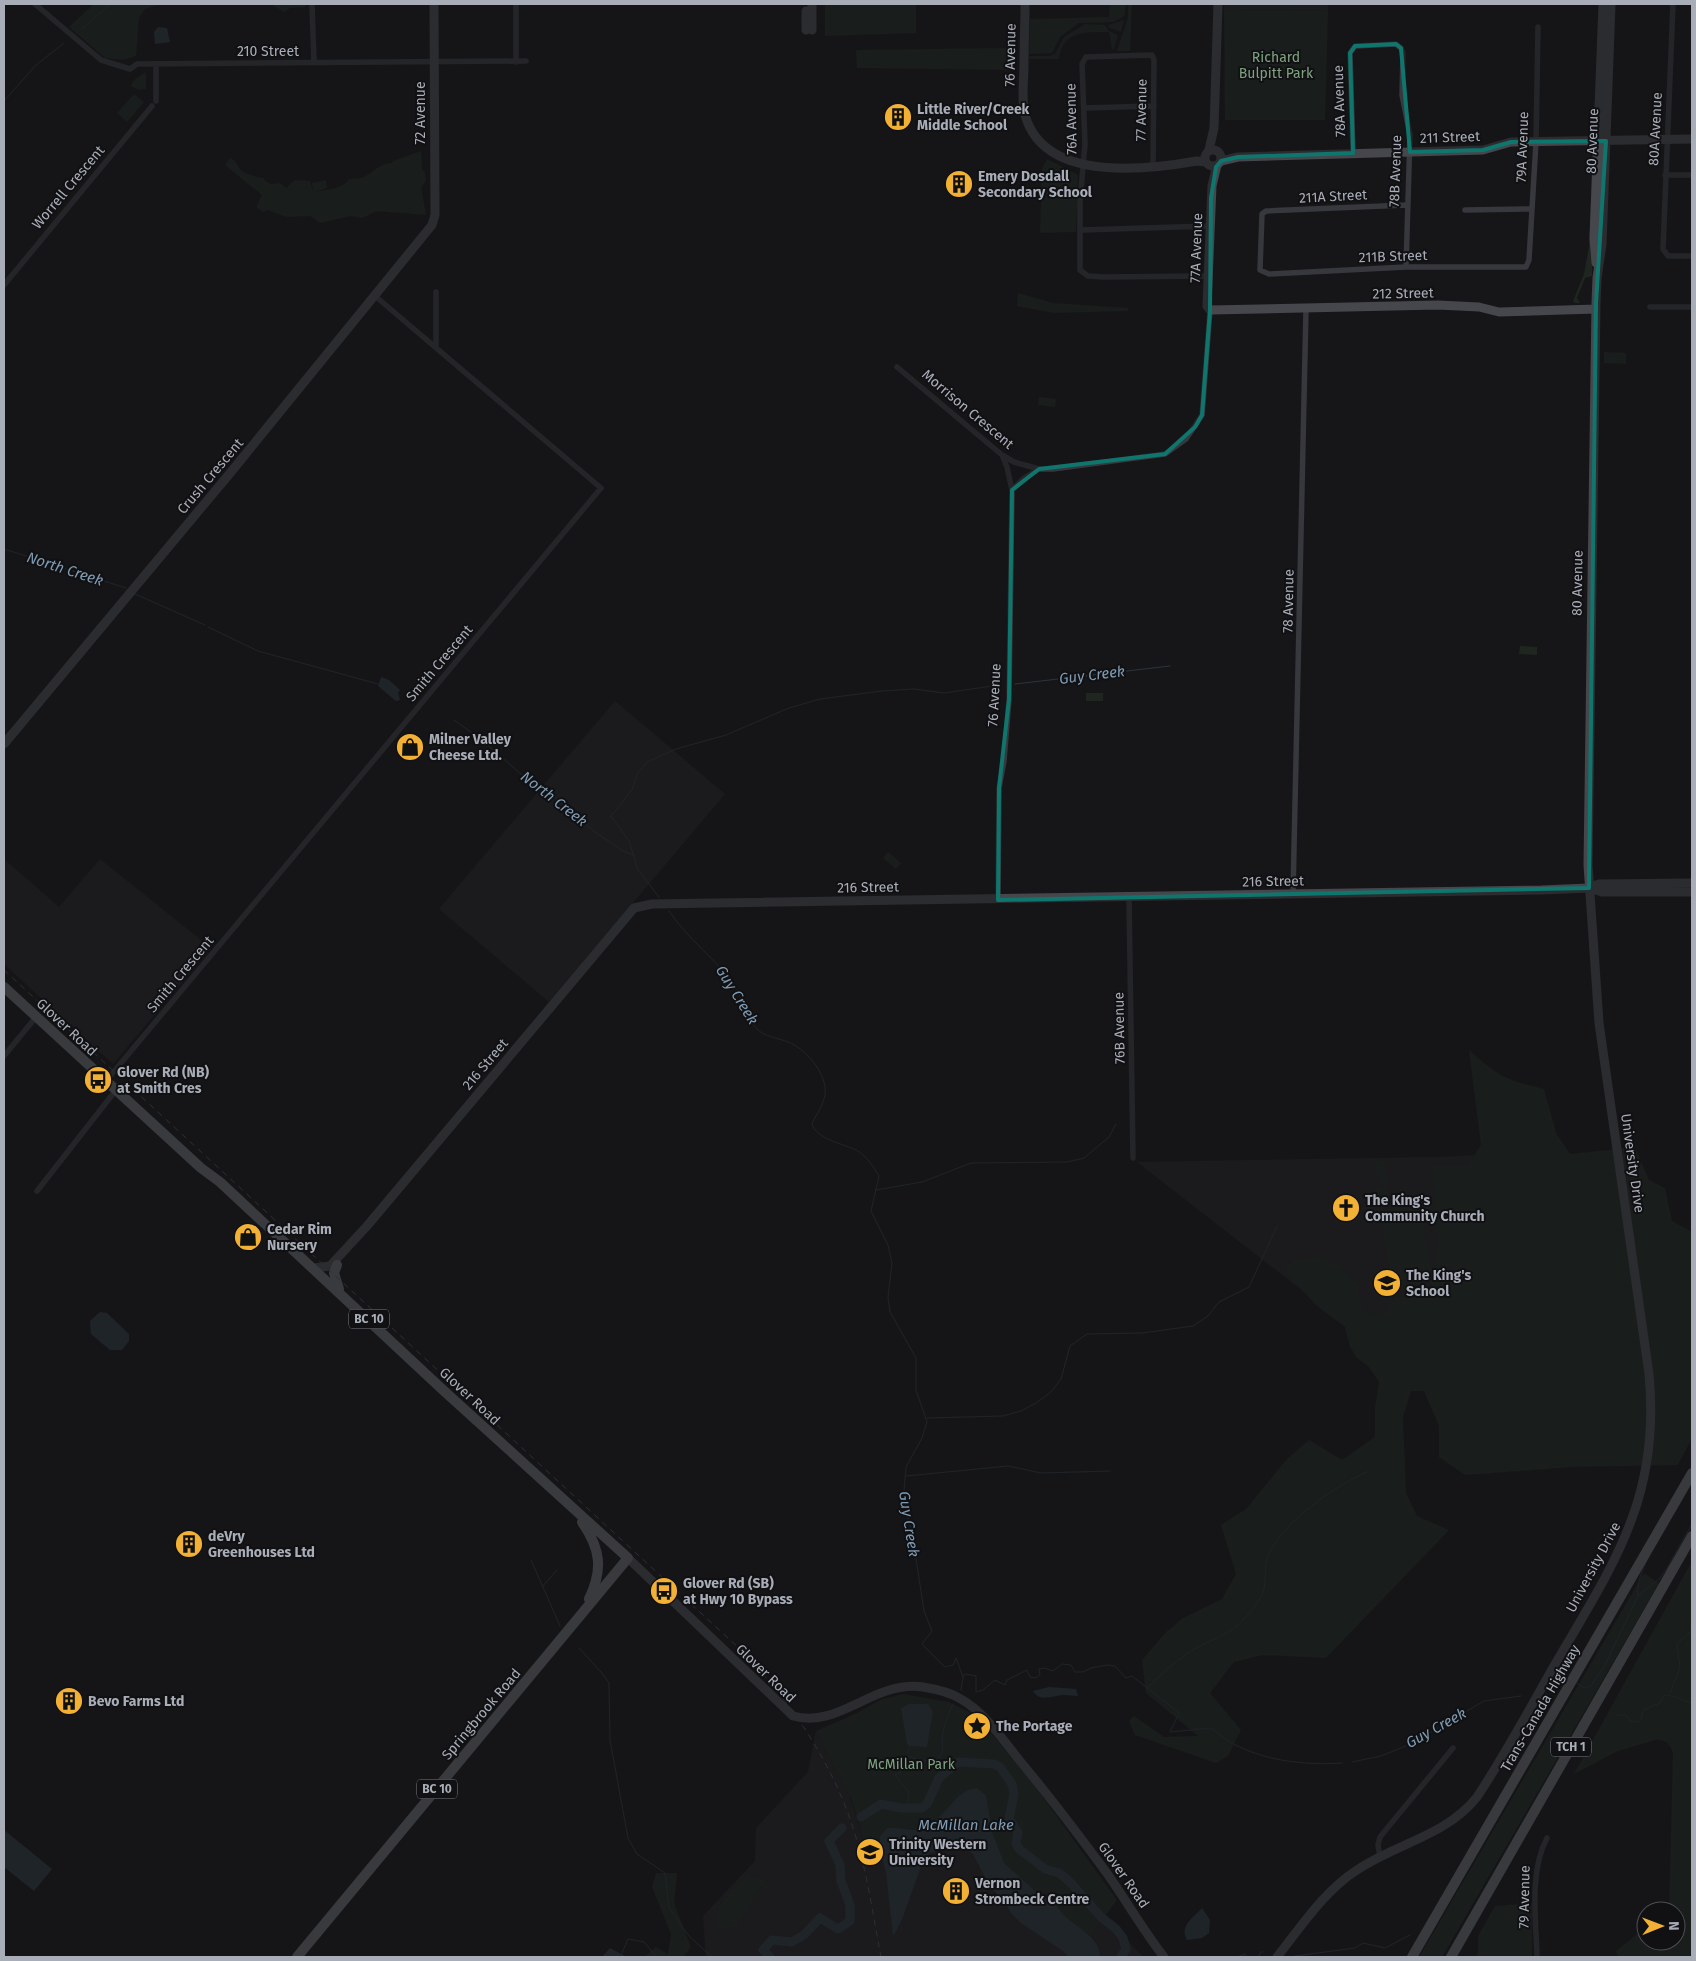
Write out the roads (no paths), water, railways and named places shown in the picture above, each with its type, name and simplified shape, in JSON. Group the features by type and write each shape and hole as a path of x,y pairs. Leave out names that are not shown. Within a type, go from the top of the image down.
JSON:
{"highway":[{"name":"Glover Road","path":"4,988 202,1168 224,1192 353,1304 416,1366 576,1513 628,1558"},
{"path":"337,1265 334,1273 337,1286 353,1304"},
{"name":"Glover Road","path":"316,1272 353,1312 416,1366"},
{"name":"Trans-Canada Highway","path":"1412,1957 1692,1473"},
{"path":"576,1513 594,1542 599,1568 594,1588 577,1620"},
{"name":"TCH 1","path":"1451,1957 1692,1536"},
{"name":"Springbrook Road","path":"297,1957 628,1558"}],"main road":[{"name":"72 Avenue","path":"434,4 434,222"},
{"path":"806,4 809,30 812,4"},
{"name":"76 Avenue","path":"1025,4 1023,96 1025,115 1032,130 1050,150 1064,160 1084,166"},
{"name":"77A Avenue","path":"1210,310 1208,306 1208,276 1218,4"},
{"name":"80 Avenue","path":"1589,888 1590,642 1596,309 1597,278 1602,244 1603,4"},
{"name":"80 Avenue","path":"1602,141 1611,4"},
{"name":"211 Street","path":"1084,166 1153,166 1213,158 1483,150 1511,142 1692,139"},
{"name":"Crush Crescent","path":"4,744 375,296 434,222"},
{"name":"212 Street","path":"1210,310 1438,305 1479,308 1500,312 1596,309"},
{"name":"216 Street","path":"1589,888 1599,884 1692,883"},
{"name":"216 Street","path":"316,1272 330,1266 367,1226 634,908 652,904 998,900 1589,888 1602,892 1692,892"},
{"name":"University Drive","path":"1277,1957 1336,1886 1358,1868 1448,1825 1462,1814 1477,1797 1611,1568 1630,1527 1644,1480 1650,1438 1650,1381 1599,1023 1589,888"},
{"path":"316,1272 330,1273 367,1226"},
{"name":"Glover Road","path":"628,1558 793,1716 819,1717 833,1715 871,1695 902,1687 934,1689 960,1698 988,1722 1045,1791 1106,1872 1164,1957"}],"street":[{"name":"210 Street","path":"35,4 105,62 122,64 130,69 137,64 526,61"},
{"path":"312,4 314,62"},
{"path":"516,4 516,62"},
{"name":"80A Avenue","path":"1673,4 1663,248 1666,254 1692,256"},
{"name":"79A Avenue","path":"1526,267 1529,260 1536,142 1538,27"},
{"name":"78B Avenue","path":"1352,49 1355,46 1396,44 1403,53 1402,95 1409,126 1406,267"},
{"name":"78A Avenue","path":"1352,49 1350,88 1354,127 1353,153"},
{"name":"76A Avenue","path":"1152,55 1085,58 1082,64 1086,144 1080,201 1080,270 1088,276 1104,277 1208,276"},
{"name":"77 Avenue","path":"1152,55 1154,60 1153,166"},
{"path":"156,64 156,101"},
{"name":"Worrell Crescent","path":"4,285 152,106"},
{"path":"1084,108 1154,106"},
{"path":"1665,175 1692,175"},
{"name":"211A Street","path":"1261,271 1259,262 1262,214 1266,211 1406,205"},
{"path":"1465,210 1532,209"},
{"path":"1081,230 1210,226"},
{"name":"211B Street","path":"1261,271 1269,274 1406,267 1526,267"},
{"path":"436,292 436,346"},
{"name":"Smith Crescent","path":"106,1081 601,488 375,296"},
{"path":"1650,307 1692,307"},
{"name":"78 Avenue","path":"1293,894 1306,309"},
{"name":"Morrison Crescent","path":"897,367 1002,455 1014,462 1040,469 1122,461 1164,454 1186,439 1202,415 1210,310"},
{"name":"76 Avenue","path":"998,900 999,788 1004,761 1009,692 1012,490 1002,455"},
{"path":"1012,490 1024,478 1040,469"},
{"name":"76B Avenue","path":"1130,897 1133,1158"},
{"path":"4,1056 36,1017"},
{"path":"37,1191 116,1090"},
{"path":"1380,1857 1378,1845 1380,1837 1453,1748"},
{"name":"79 Avenue","path":"1536,1957 1536,1867 1540,1850 1547,1838"}],"water":[{"path":"158,27 167,28 170,42 155,44 154,32"},
{"path":"381,677 389,680 400,690 398,693 400,700 396,701 378,686"},
{"path":"100,1312 107,1313 129,1334 129,1341 122,1350 110,1350 91,1334 90,1321"},
{"path":"1049,1687 1076,1689 1078,1696 1061,1695 1044,1698 1036,1695 1033,1691"},
{"path":"909,1704 928,1704 933,1712 927,1747 910,1746 907,1744 901,1708"},
{"name":"McMillan Lake","path":"977,1788 986,1796 992,1832 1004,1863 1034,1890 1055,1901 1065,1916 1094,1941 1100,1957 1068,1957 1063,1951 1021,1923 1011,1913 1003,1899 990,1887 973,1854 966,1849 954,1846 930,1853 924,1858 901,1922 893,1936 886,1872 879,1846 880,1836 887,1828 922,1829 937,1820 962,1794"},
{"path":"4,1830 52,1869 34,1891 4,1867"},
{"path":"1202,1908 1210,1920 1209,1933 1202,1938 1187,1940 1185,1935 1186,1926"},
{"path":"610,1948 627,1957 602,1957"}],"waterway":[{"path":"81,30 110,4"},
{"path":"4,101 36,65 64,43"},
{"name":"North Creek","path":"4,549 126,588"},
{"name":"North Creek","path":"135,594 205,625"},
{"name":"North Creek","path":"208,627 258,651 378,684"},
{"name":"Guy Creek","path":"1015,684 1170,666"},
{"name":"Guy Creek","path":"659,897 638,870 629,841 611,816 632,790 637,774 647,762 676,749 726,735 789,708 820,699 914,689 944,693 999,685"},
{"name":"North Creek","path":"454,720 482,740 521,774 574,811 595,832 623,851 634,855"},
{"name":"Guy Creek","path":"669,911 736,988 753,1025 760,1032 788,1042 803,1051 816,1065 824,1082 825,1091 822,1105 812,1123 814,1129 832,1141 853,1148 865,1156 879,1176 871,1211 888,1245 892,1263 888,1297 890,1312 916,1358 916,1390 927,1422 922,1438 906,1467 903,1502 912,1532 924,1611 932,1631 922,1644 945,1667 953,1665 956,1658 963,1677 961,1690"},
{"path":"876,1190 922,1182 971,1163 1067,1162 1084,1158 1109,1137 1116,1124"},
{"path":"927,1418 1003,1416 1021,1411 1051,1392 1061,1379 1070,1346 1087,1334 1142,1333 1193,1326 1208,1316 1219,1302 1249,1287 1277,1226"},
{"path":"906,1476 1008,1466 1041,1473 1110,1471"},
{"path":"1147,1688 1185,1655 1227,1633 1239,1624 1261,1596 1264,1589 1268,1556 1285,1530 1326,1495 1369,1471"},
{"path":"1638,1595 1638,1585 1647,1560 1683,1498"},
{"path":"1577,1683 1584,1688 1591,1686 1604,1667 1638,1596 1659,1579 1666,1570 1692,1524"},
{"path":"531,1560 560,1626"},
{"path":"543,1586 557,1570"},
{"path":"1670,1693 1680,1667 1677,1644 1692,1630"},
{"path":"579,1648 609,1683 610,1740 628,1838 637,1854 665,1873 669,1908 689,1936 712,1957"},
{"name":"Guy Creek","path":"963,1677 965,1674 976,1676 976,1692 983,1690 995,1680 1005,1685 1007,1680 1027,1670 1030,1677 1036,1678 1040,1675 1039,1669 1044,1668 1053,1671 1062,1664 1071,1665 1075,1672 1083,1672 1091,1668 1107,1665 1115,1666 1126,1678 1132,1676 1179,1713 1170,1732 1211,1728 1225,1739 1240,1747 1273,1758 1308,1763 1342,1763"},
{"name":"Guy Creek","path":"1617,1715 1626,1715 1630,1721 1638,1722 1641,1720 1643,1710 1660,1703 1664,1695 1692,1703"},
{"name":"Guy Creek","path":"1352,1762 1381,1756 1411,1744 1484,1701 1521,1696"},
{"path":"907,1808 909,1792 895,1775 901,1772 900,1769 908,1756 921,1761 938,1759 943,1751 943,1733 953,1704"},
{"path":"907,1754 910,1746"},
{"path":"939,1760 942,1764 949,1767"},
{"path":"861,1817 881,1804 901,1808 922,1808 927,1804 939,1778 958,1762 994,1764 1000,1767 1012,1784 1014,1794 1009,1819 1018,1832 1016,1843 1018,1848 1045,1869 1059,1873 1069,1881 1101,1917 1116,1929 1123,1938 1126,1949 1121,1957"},
{"path":"770,1957 763,1950 772,1940 792,1942 805,1934 820,1918 838,1929 850,1921 850,1905 841,1881 840,1865 829,1841 842,1828"},
{"path":"1295,1956 1355,1948 1363,1943 1385,1948 1410,1935"},
{"path":"622,1953 628,1939 644,1942 657,1957"},
{"path":"1258,1957 1263,1952"},
{"path":"1237,1957 1245,1954 1246,1957"}],"railway":[{"path":"4,970 741,1650 761,1672 780,1694 813,1742 839,1792 850,1819 863,1862 881,1957"}],"place":[{"name":"Little River/Creek Middle School","path":"898,117"},
{"name":"Emery Dosdall Secondary School","path":"959,184"},
{"name":"Milner Valley Cheese Ltd.","path":"410,747"},
{"name":"Glover Rd (NB) at Smith Cres","path":"98,1080"},
{"name":"The King's Community Church","path":"1346,1208"},
{"name":"Cedar Rim Nursery","path":"248,1237"},
{"name":"The King's School","path":"1387,1283"},
{"name":"deVry Greenhouses Ltd","path":"189,1544"},
{"name":"Glover Rd (SB) at Hwy 10 Bypass","path":"664,1591"},
{"name":"Bevo Farms Ltd","path":"69,1701"},
{"name":"The Portage","path":"977,1726"},
{"name":"Trinity Western University","path":"870,1852"},
{"name":"Vernon Strombeck Centre","path":"956,1891"}],"park label":[{"name":"Richard Bulpitt Park","path":"1276,66"},
{"name":"McMillan Park","path":"911,1764"}]}
